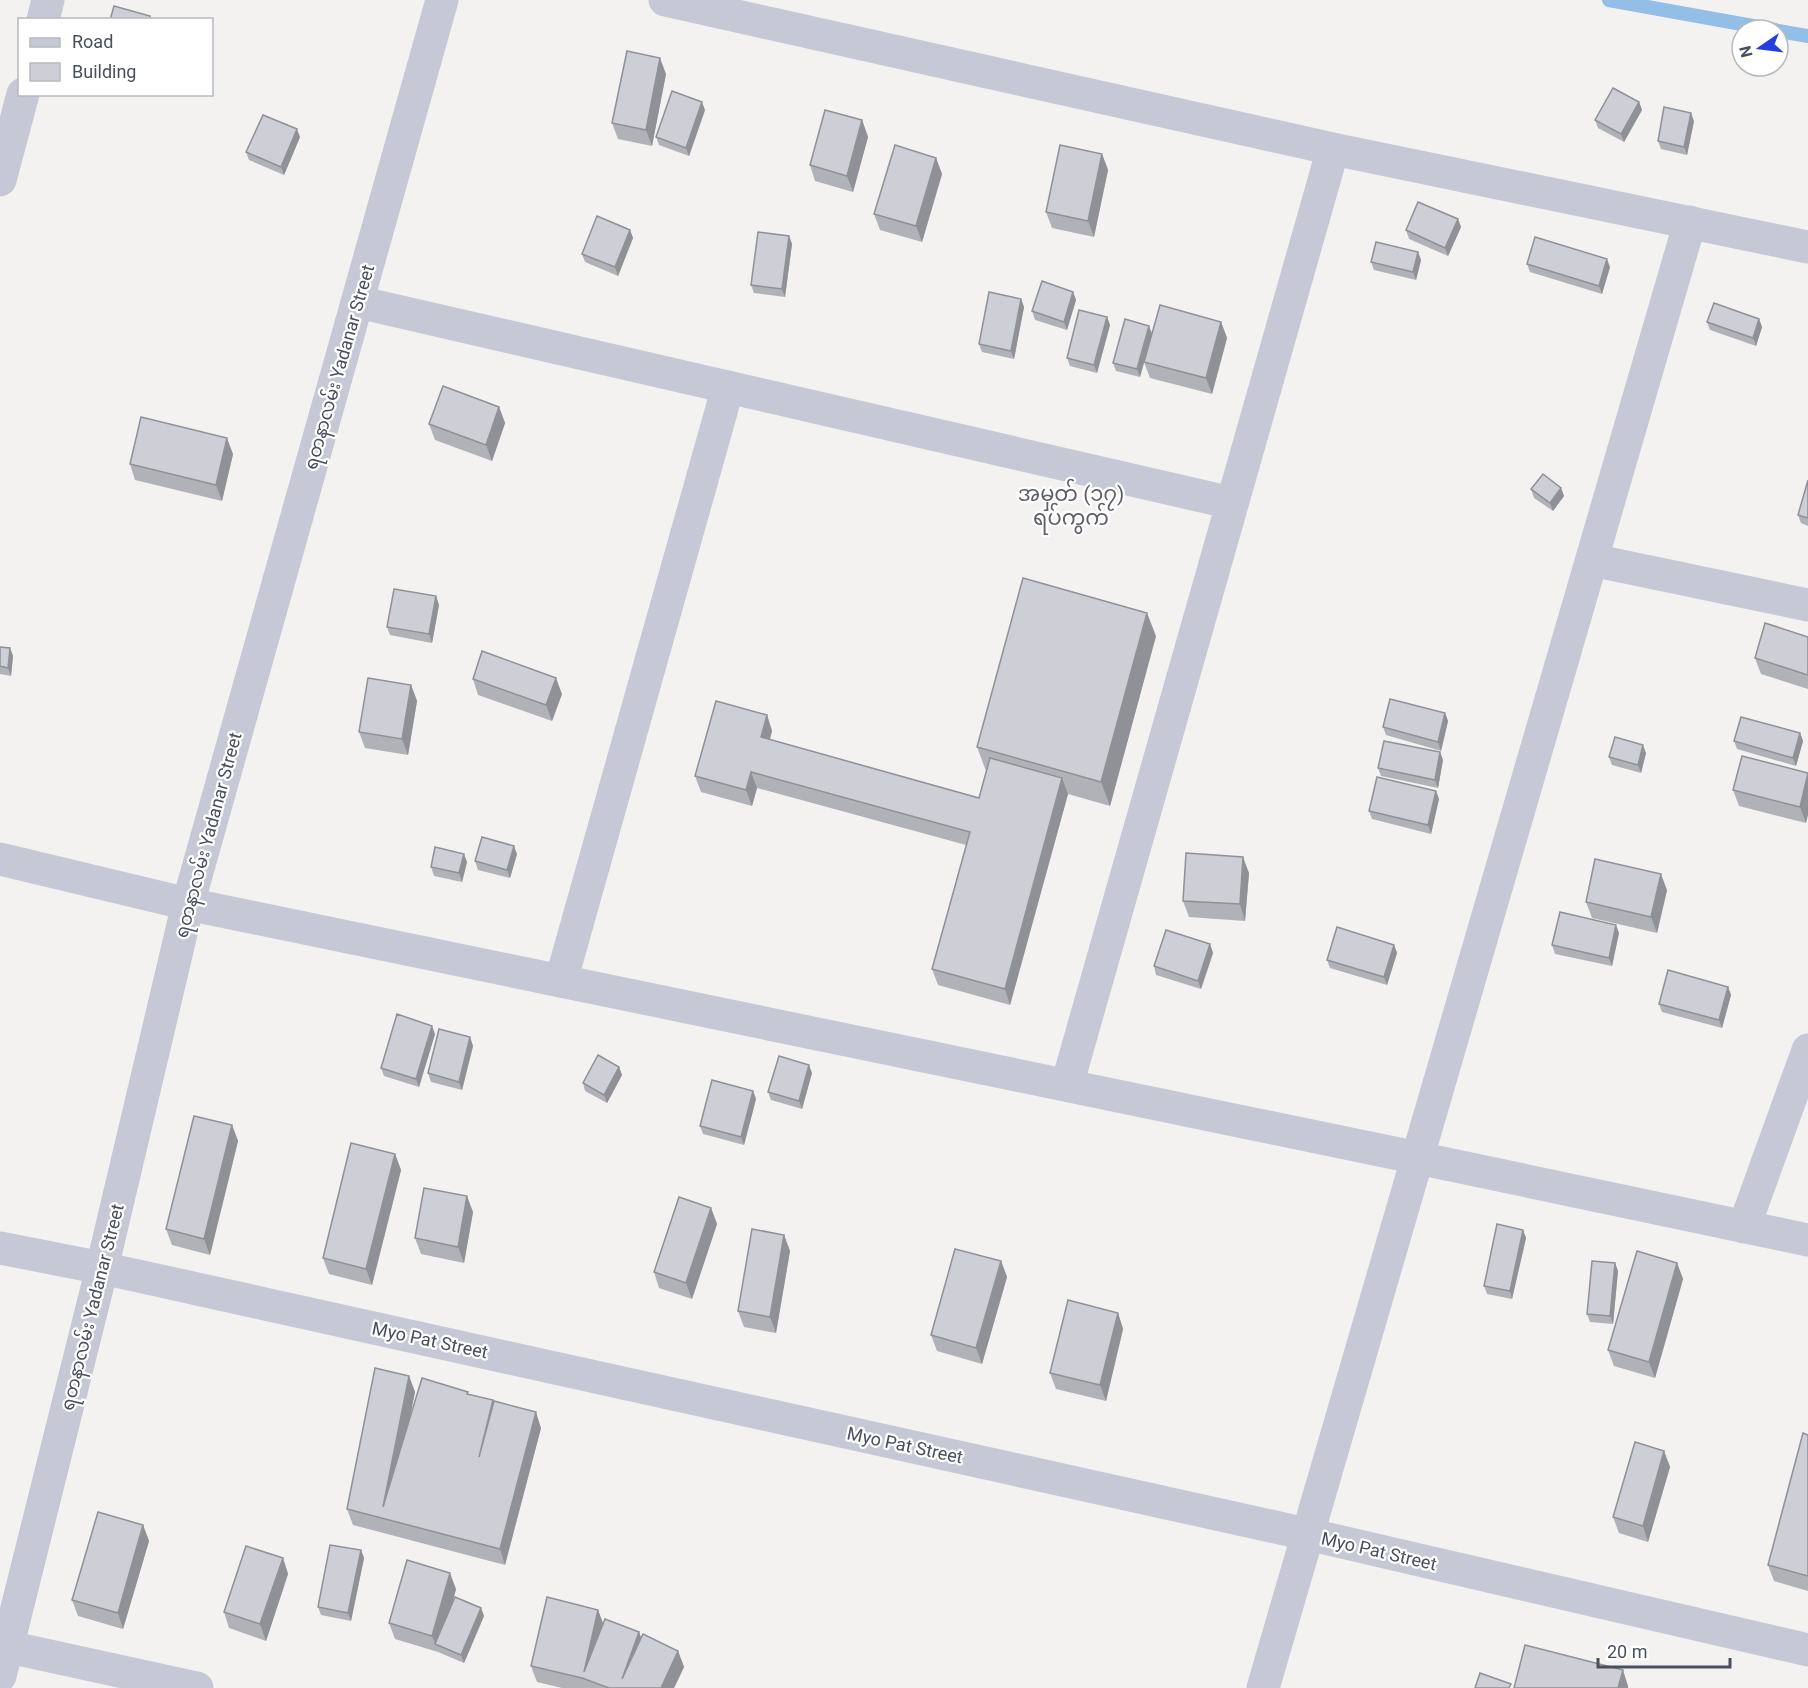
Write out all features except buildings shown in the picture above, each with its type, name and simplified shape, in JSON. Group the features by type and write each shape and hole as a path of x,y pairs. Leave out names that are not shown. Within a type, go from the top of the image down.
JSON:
{"street":[{"path":"43,18 48,0"},
{"name":"ရတနာလမ်း Yadanar Street","path":"3,1656 102,1268 188,904 442,0"},
{"path":"665,0 1333,149 1808,247"},
{"path":"0,180 22,96"},
{"path":"1067,1085 1333,149"},
{"path":"1263,1688 1690,222"},
{"path":"358,302 1232,503"},
{"path":"561,981 728,387"},
{"path":"1592,560 1808,605"},
{"path":"0,859 188,904 1808,1240"},
{"path":"1744,1227 1808,1050"},
{"name":"Myo Pat Street","path":"0,1248 102,1268 1307,1534 1808,1650"},
{"path":"3,1656 197,1688"}],"waterway":[{"path":"1609,0 1730,22"},
{"path":"1790,33 1808,36"}],"district":[{"name":"အမှတ် (၁၇) ရပ်ကွက်","path":"1071,506"}]}
